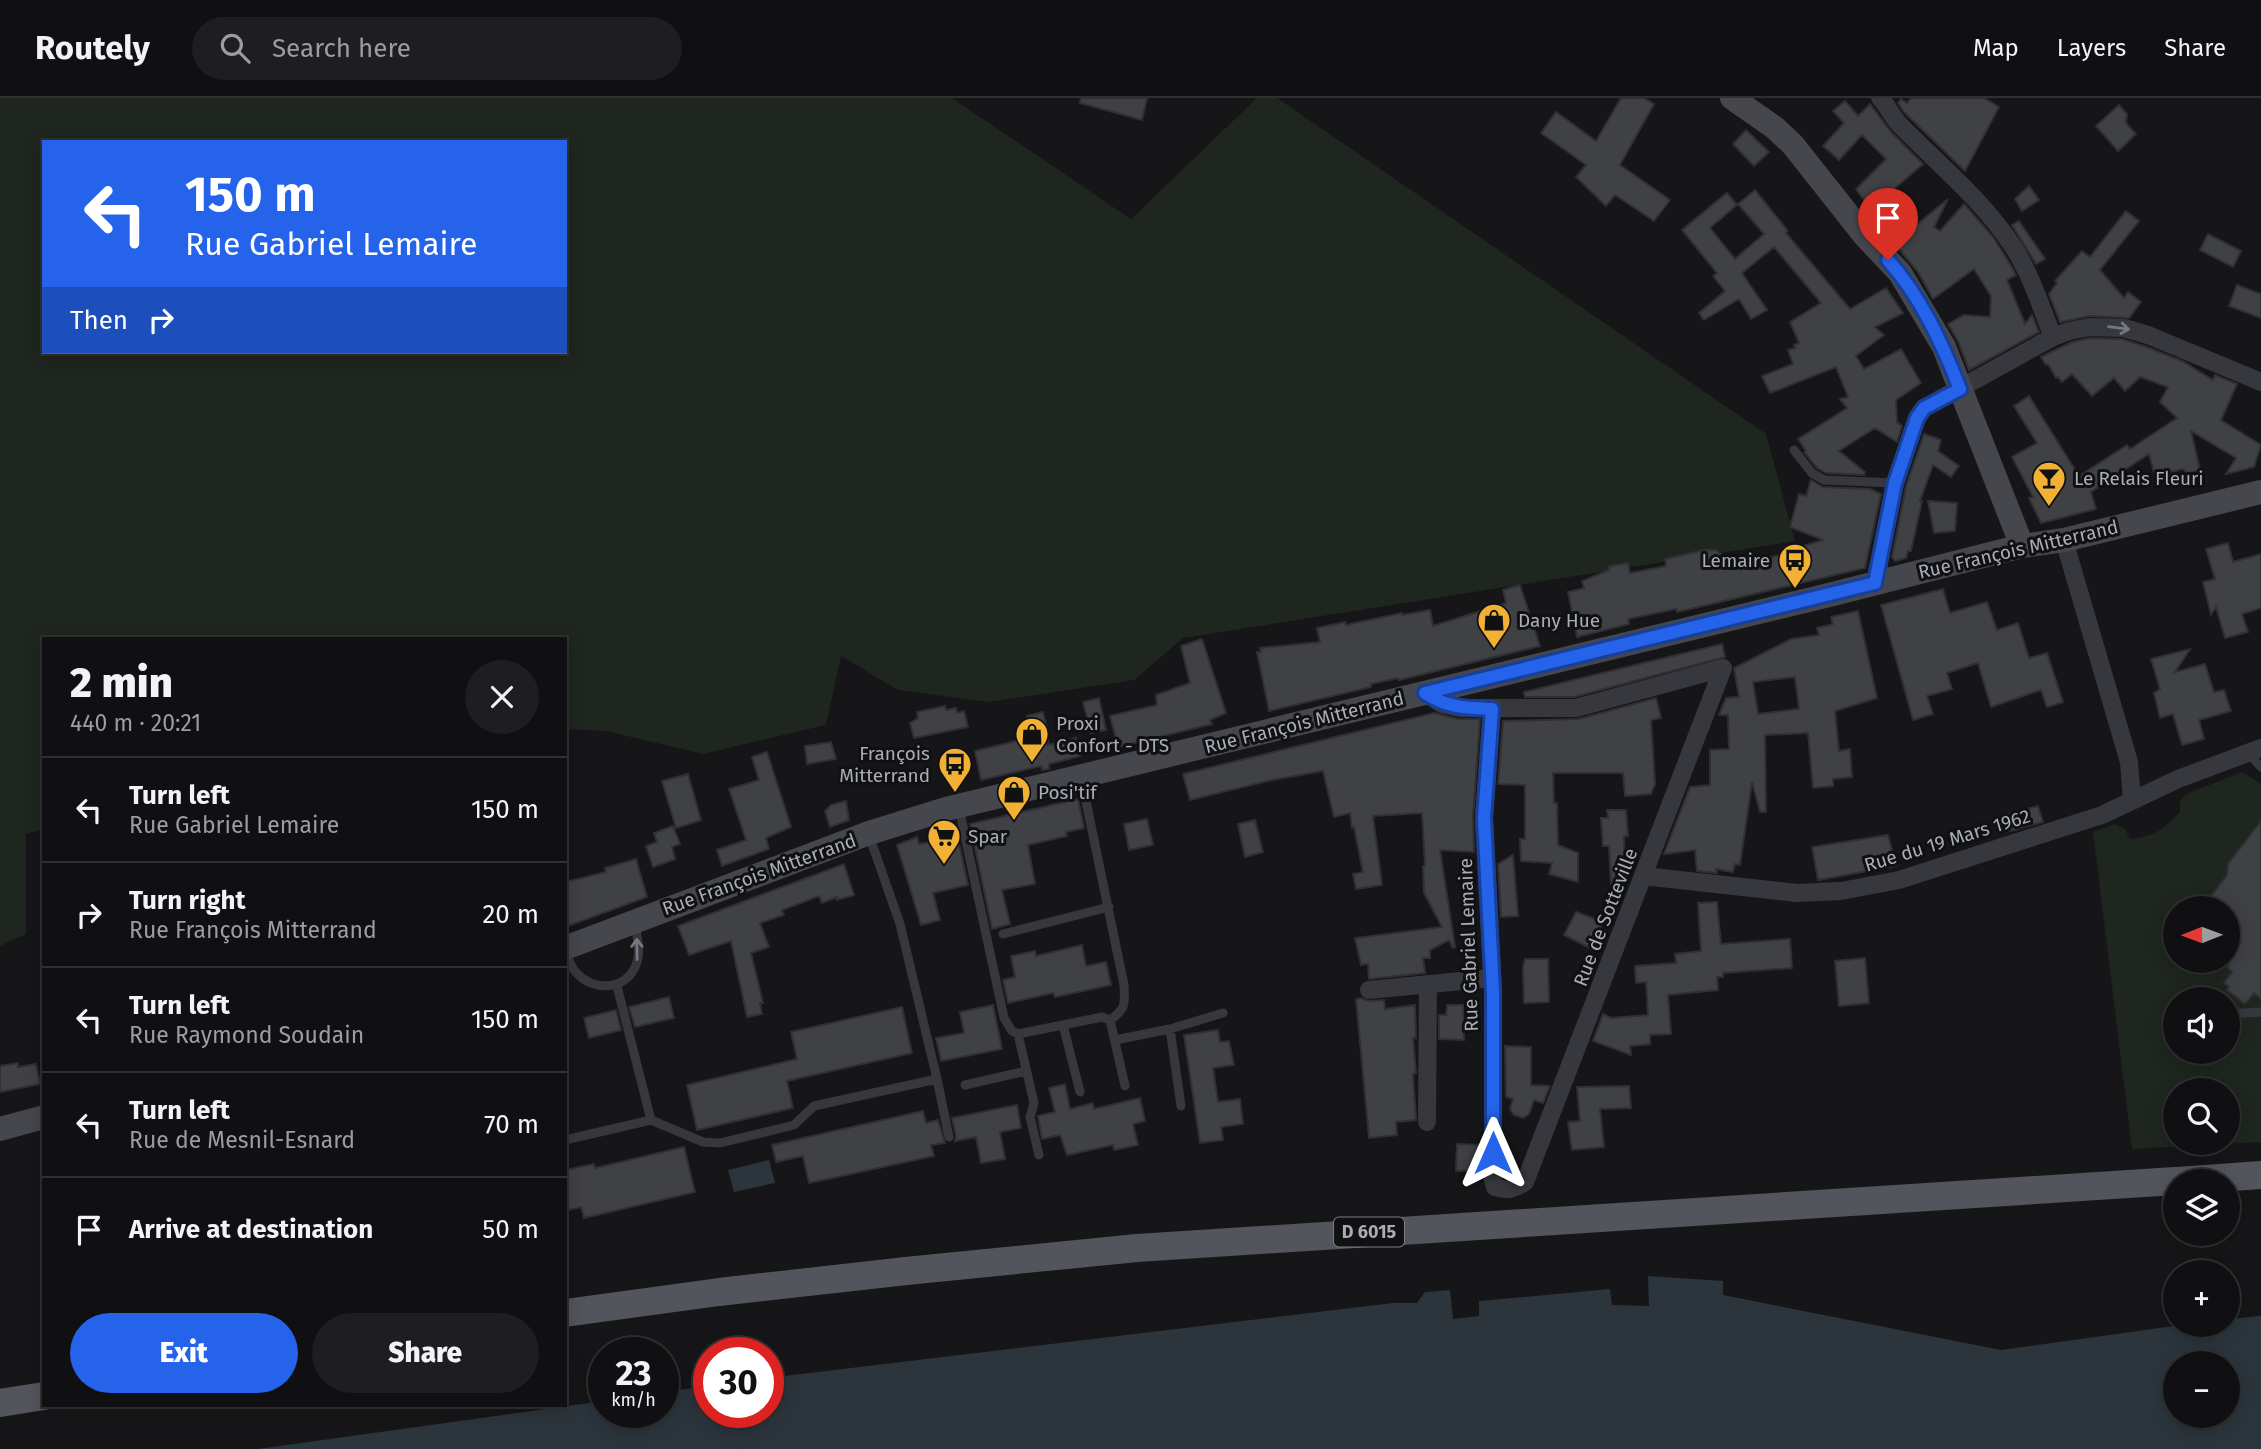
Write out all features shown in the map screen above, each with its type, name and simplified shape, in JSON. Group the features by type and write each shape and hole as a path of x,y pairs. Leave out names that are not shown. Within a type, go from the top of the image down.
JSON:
{"main road":[{"name":"D 6015","path":"2240,1176 2261,1175"},
{"name":"D 6015","path":"567,1314 906,1270 1137,1248 2163,1182"},
{"path":"0,1403 42,1396"}],"street":[{"path":"1732,98 1775,128 1793,145 1865,236 1900,273 1944,346 2022,546"},
{"path":"1887,101 1896,121 1999,226 2027,273 2053,337"},
{"path":"1875,583 1895,483 1917,418 1924,408 2053,337 2090,327 2124,328 2148,335 2261,382"},
{"name":"Rue François Mitterrand","path":"567,947 906,820 2022,546 2064,540 2261,492"},
{"path":"2064,540 2129,762 2132,801"},
{"name":"Rue de Sotteville","path":"1492,709 1576,708 1723,668 1525,1182 1515,1189 1503,1189 1495,1187 1493,1180"},
{"path":"1425,693 1442,704 1460,708 1492,709"},
{"name":"Rue Gabriel Lemaire","path":"1492,709 1484,818 1492,978 1493,1180"},
{"name":"Rue du 19 Mars 1962","path":"1643,876 1797,893 1841,891 1899,880 2102,815 2178,779 2254,750"},
{"path":"1369,989 1492,978"},
{"path":"1427,1122 1428,984"},
{"path":"0,1129 42,1117"}],"lane":[{"path":"1794,450 1812,473 1824,480 1895,483"},
{"path":"2254,750 2261,767"},
{"path":"1081,776 1124,985 1125,1002 1121,1012 1110,1020"},
{"path":"959,806 1004,1018 1012,1031 1018,1034 1102,1017 1110,1020"},
{"path":"869,833 900,924 949,1137"},
{"path":"1003,934 1109,907"},
{"path":"567,953 573,969 586,981 601,986 617,986 629,977 636,967 639,954 634,921"},
{"path":"617,986 651,1120"},
{"path":"2240,1013 2261,1012"},
{"path":"1115,1040 1170,1029 1223,1013"},
{"path":"1110,1020 1125,1086"},
{"path":"1063,1025 1080,1092"},
{"path":"1170,1029 1181,1107"},
{"path":"1018,1034 1034,1103 1030,1117 1039,1155"},
{"path":"965,1085 1026,1071"},
{"path":"567,1140 651,1120 703,1142 720,1143 794,1125 814,1106 937,1079"}],"shaded area":[{"path":"0,98 952,98 1131,219 1257,98 1277,98 1766,434 1795,541 1183,638 1134,680 989,702 898,690 841,656 826,725 703,754 606,731 567,729 567,637 42,637 42,830 26,834 26,934 0,946"},
{"path":"2242,772 2261,784 2261,1142 2240,1143 2240,1078 2163,1078 2163,1147 2132,1149 2093,832 2115,824 2125,829 2130,839 2152,834 2180,812 2180,801 2186,794"},
{"path":"769,1160 775,1183 734,1192 728,1170"},
{"path":"1648,1276 1723,1281 1723,1295 2001,1350 2163,1328 2163,1337 2240,1337 2240,1318 2261,1316 2261,1449 258,1449 588,1403 588,1428 679,1428 679,1390 693,1388 693,1428 784,1428 784,1376 1393,1303 1417,1303 1425,1292 1450,1290 1453,1319 1479,1316 1479,1301 1610,1289 1612,1305 1649,1306"}],"building":[{"path":"1081,98 1147,98 1142,120 1080,103"},
{"path":"1621,98 1644,98 1654,104 1620,165 1670,200 1654,221 1615,195 1606,206 1576,177 1586,165 1541,133 1556,112 1596,141"},
{"path":"1911,98 1984,98 1999,107 1965,171 1904,112 1898,103 1901,99 1907,103"},
{"path":"1845,101 1858,116 1870,104 1891,132 1923,164 1885,197 1879,191 1866,203 1856,189 1886,159 1862,135 1839,160 1823,146 1844,123 1833,111"},
{"path":"2119,105 2127,114 2126,123 2136,134 2118,151 2096,126"},
{"path":"1746,130 1769,152 1754,166 1733,144"},
{"path":"2029,186 2039,200 2022,211 2015,199"},
{"path":"1755,190 1788,231 1786,233 1850,309 1886,288 1903,313 1875,327 1884,335 1856,356 1864,369 1901,349 1921,383 1896,400 1897,422 1902,426 1897,442 1875,428 1839,451 1865,472 1864,475 1826,473 1817,468 1804,452 1806,451 1798,439 1847,408 1840,399 1848,397 1836,367 1770,393 1762,376 1793,364 1788,350 1799,343 1790,322 1821,303 1774,247 1742,273 1767,310 1751,319 1739,299 1704,320 1699,313 1725,291 1713,276 1717,273 1682,230 1727,193 1737,205 1710,228 1735,259 1764,234 1738,204"},
{"path":"1948,199 1934,227 1940,231 1964,204 1993,237 2010,264 2016,275 2007,280 2025,324 2032,315 2039,332 1969,370 1948,324 1964,315 1990,317 1991,296 1974,269 1933,299 1918,272 1894,243"},
{"path":"2126,211 2139,221 2100,270 2124,298 2128,292 2141,302 2129,318 2090,316 2060,322 2049,294 2057,283 2055,281 2082,251 2090,257"},
{"path":"2019,221 2045,259 2036,264 2012,225"},
{"path":"2208,234 2241,251 2233,267 2200,250"},
{"path":"2237,285 2261,294 2261,318 2229,306"},
{"path":"2091,338 2122,339 2182,361 2213,380 2215,375 2237,384 2221,420 2261,445 2254,467 2226,474 2236,458 2191,431 2200,470 2187,473 2183,469 2155,476 2149,454 2091,492 2096,509 2041,523 2029,498 2033,497 2012,457 2037,443 2014,406 2029,396 2079,476 2127,445 2130,449 2177,418 2160,402 2168,387 2140,377 2125,391 2114,378 2092,396 2072,374 2062,382 2056,378 2041,357 2072,342"},
{"path":"1924,434 1941,440 1938,451 1959,466 1951,477 1933,465 1920,501 1911,551 1908,551 1906,558 1895,561 1892,557 1906,486"},
{"path":"1811,480 1823,487 1870,489 1881,494 1865,568 1677,612 1676,609 1628,619 1629,624 1577,637 1568,592 1584,588 1582,581 1609,570 1609,566 1628,563 1630,573 1666,566 1665,559 1704,550 1716,550 1733,563 1746,563 1784,554 1783,552 1823,540 1790,527 1799,494 1806,496"},
{"path":"1928,501 1957,503 1955,531 1934,533"},
{"path":"2228,543 2233,562 2261,554 2261,608 2242,614 2248,632 2225,638 2216,607 2211,615 2203,582 2215,579 2206,549"},
{"path":"1520,585 1540,646 1399,680 1398,678 1371,684 1371,687 1269,711 1257,652 1261,652 1260,648 1320,642 1317,628 1402,613 1430,610 1433,626 1506,603 1503,590"},
{"path":"1943,589 1950,613 1987,602 1997,630 2018,623 2029,658 2047,653 2063,702 2047,707 2041,690 1991,707 1978,663 1947,673 1952,689 1927,696 1933,714 1913,720 1881,605"},
{"path":"1858,611 1877,698 1835,711 1839,751 1850,749 1852,777 1833,779 1833,786 1813,788 1808,733 1765,735 1766,812 1760,812 1752,782 1740,865 1735,864 1733,872 1716,869 1717,873 1697,871 1695,850 1664,854 1690,787 1710,785 1710,750 1729,749 1728,715 1719,715 1726,698 1739,697 1734,668 1791,639 1819,635 1817,628 1833,624 1831,617","holes":["1795,677 1799,709 1758,714 1753,682"]},
{"path":"1202,639 1226,713 1210,720 1212,724 1118,747 1110,716 1157,705 1156,695 1190,683 1181,646"},
{"path":"1722,644 1725,657 1574,697 1525,697 1524,692"},
{"path":"2190,649 2175,672 2205,664 2214,692 2224,690 2231,711 2199,720 2204,739 2182,745 2173,714 2160,718 2154,693 2160,689 2151,659"},
{"path":"1099,698 1106,730 1091,733 1083,702"},
{"path":"1656,698 1661,718 1651,720 1655,784 1651,794 1625,796 1623,773 1553,773 1558,845 1578,853 1578,882 1549,874 1552,863 1521,861 1520,839 1525,839 1525,785 1498,784 1503,721 1579,719"},
{"path":"945,706 946,710 956,708 957,713 964,711 968,727 914,738 910,723 918,718 917,712"},
{"path":"1043,712 1048,745 1076,738 1080,756 1049,764 1049,769 1042,770 1041,766 981,780 975,751 1033,737 1027,716"},
{"path":"1434,713 1458,719 1480,719 1473,817 1474,852 1440,850 1455,947 1453,948 1449,940 1430,950 1430,958 1423,958 1425,973 1369,979 1368,964 1361,965 1355,938 1442,927 1424,893 1422,813 1373,816 1382,885 1356,889 1353,874 1363,872 1354,827 1352,828 1350,813 1334,817 1323,771 1190,800 1183,774"},
{"path":"831,742 836,759 807,764 805,746"},
{"path":"767,752 791,827 766,838 769,849 722,866 717,850 746,840 729,789 759,780 752,757"},
{"path":"688,774 701,820 676,828 662,781"},
{"path":"1078,799 1084,828 1066,832 1067,836 1028,845 1035,884 1002,890 1010,924 992,929 970,824"},
{"path":"846,801 849,820 830,827 825,811 831,805"},
{"path":"2038,806 2043,822 2006,832 2001,816"},
{"path":"1607,810 1626,810 1628,836 1624,836 1625,883 1611,884 1609,846 1603,846 1601,818 1608,818"},
{"path":"1147,819 1153,845 1129,850 1124,824"},
{"path":"1255,820 1263,852 1245,857 1238,824"},
{"path":"2261,821 2261,999 2254,993 2245,1004 2240,1000 2240,987 2229,987 2224,983 2231,973 2240,973 2240,896 2211,896 2227,875 2228,864"},
{"path":"673,826 680,844 672,847 675,859 653,867 646,846 657,842 654,833"},
{"path":"1888,835 1896,866 1818,880 1812,847"},
{"path":"917,837 919,844 941,840 943,847 959,843 968,885 933,893 940,920 921,925 897,845"},
{"path":"1513,855 1518,916 1501,917 1498,864"},
{"path":"636,859 647,897 567,926 567,882 606,872 605,868"},
{"path":"844,864 854,895 837,900 837,897 822,903 819,896 782,910 784,915 760,923 769,947 751,953 763,1003 760,1003 762,1014 747,1017 731,941 689,955 678,926"},
{"path":"1717,902 1721,944 1790,939 1792,968 1723,973 1723,977 1717,977 1718,990 1668,995 1671,1034 1650,1035 1650,1044 1630,1046 1631,1055 1593,1041 1603,1014 1611,1018 1648,1015 1646,982 1636,983 1635,966 1676,963 1675,954 1701,951 1698,903"},
{"path":"1576,912 1603,922 1592,949 1564,935"},
{"path":"1082,945 1086,966 1106,962 1111,985 1055,997 1053,993 1008,1003 1003,980 1015,977 1011,956 1035,951 1036,956"},
{"path":"1865,958 1869,1003 1839,1006 1835,961"},
{"path":"1525,959 1548,959 1549,1002 1524,1003"},
{"path":"669,997 674,1018 635,1027 629,1007"},
{"path":"1356,999 1369,1001 1384,1000 1385,1009 1415,1005 1416,1038 1413,1038 1416,1073 1413,1074 1416,1120 1396,1122 1397,1135 1369,1138"},
{"path":"993,1005 1002,1049 941,1061 936,1038 964,1033 960,1012"},
{"path":"1447,1005 1463,1005 1464,1040 1439,1039 1439,1015 1446,1015"},
{"path":"902,1007 912,1053 787,1081 793,1108 697,1130 687,1085 797,1059 791,1032"},
{"path":"616,1010 621,1030 589,1038 584,1018"},
{"path":"1218,1030 1220,1042 1229,1041 1234,1065 1213,1068 1218,1102 1240,1099 1243,1124 1221,1127 1223,1140 1200,1143 1184,1035"},
{"path":"1505,1046 1531,1047 1531,1085 1550,1086 1543,1103 1534,1100 1529,1114 1523,1118 1514,1115 1510,1109 1513,1099 1506,1097"},
{"path":"18,1063 18,1067 36,1064 40,1084 0,1092 0,1066"},
{"path":"1065,1084 1070,1109 1093,1103 1094,1109 1140,1098 1145,1121 1133,1124 1138,1145 1114,1150 1113,1145 1067,1155 1060,1135 1042,1139 1038,1116 1055,1112 1049,1088"},
{"path":"1629,1086 1631,1108 1600,1109 1604,1147 1572,1150 1568,1122 1580,1121 1577,1087"},
{"path":"1017,1105 1021,1128 1000,1132 1005,1159 981,1163 976,1137 955,1141 952,1118"},
{"path":"923,1111 926,1123 938,1120 945,1143 931,1145 934,1156 809,1183 803,1156 776,1162 772,1145"},
{"path":"1457,1144 1482,1145 1482,1171 1456,1171"},
{"path":"684,1147 695,1192 584,1218 581,1207 567,1210 567,1170 594,1164 595,1168"}],"place":[{"name":"Le Relais Fleuri","path":"2049,508"},
{"name":"Lemaire","path":"1795,590"},
{"name":"Dany Hue","path":"1494,650"},
{"name":"Proxi Confort - DTS","path":"1032,764"},
{"name":"François Mitterrand","path":"955,794"},
{"name":"Posi'tif","path":"1014,822"},
{"name":"Spar","path":"944,866"}],"route":[{"path":"1493,1153 1493,992 1484,818 1492,709 1460,708 1442,704 1425,693 1875,583 1895,483 1917,418 1924,408 1960,389 1944,346 1900,273 1888,260"}]}
